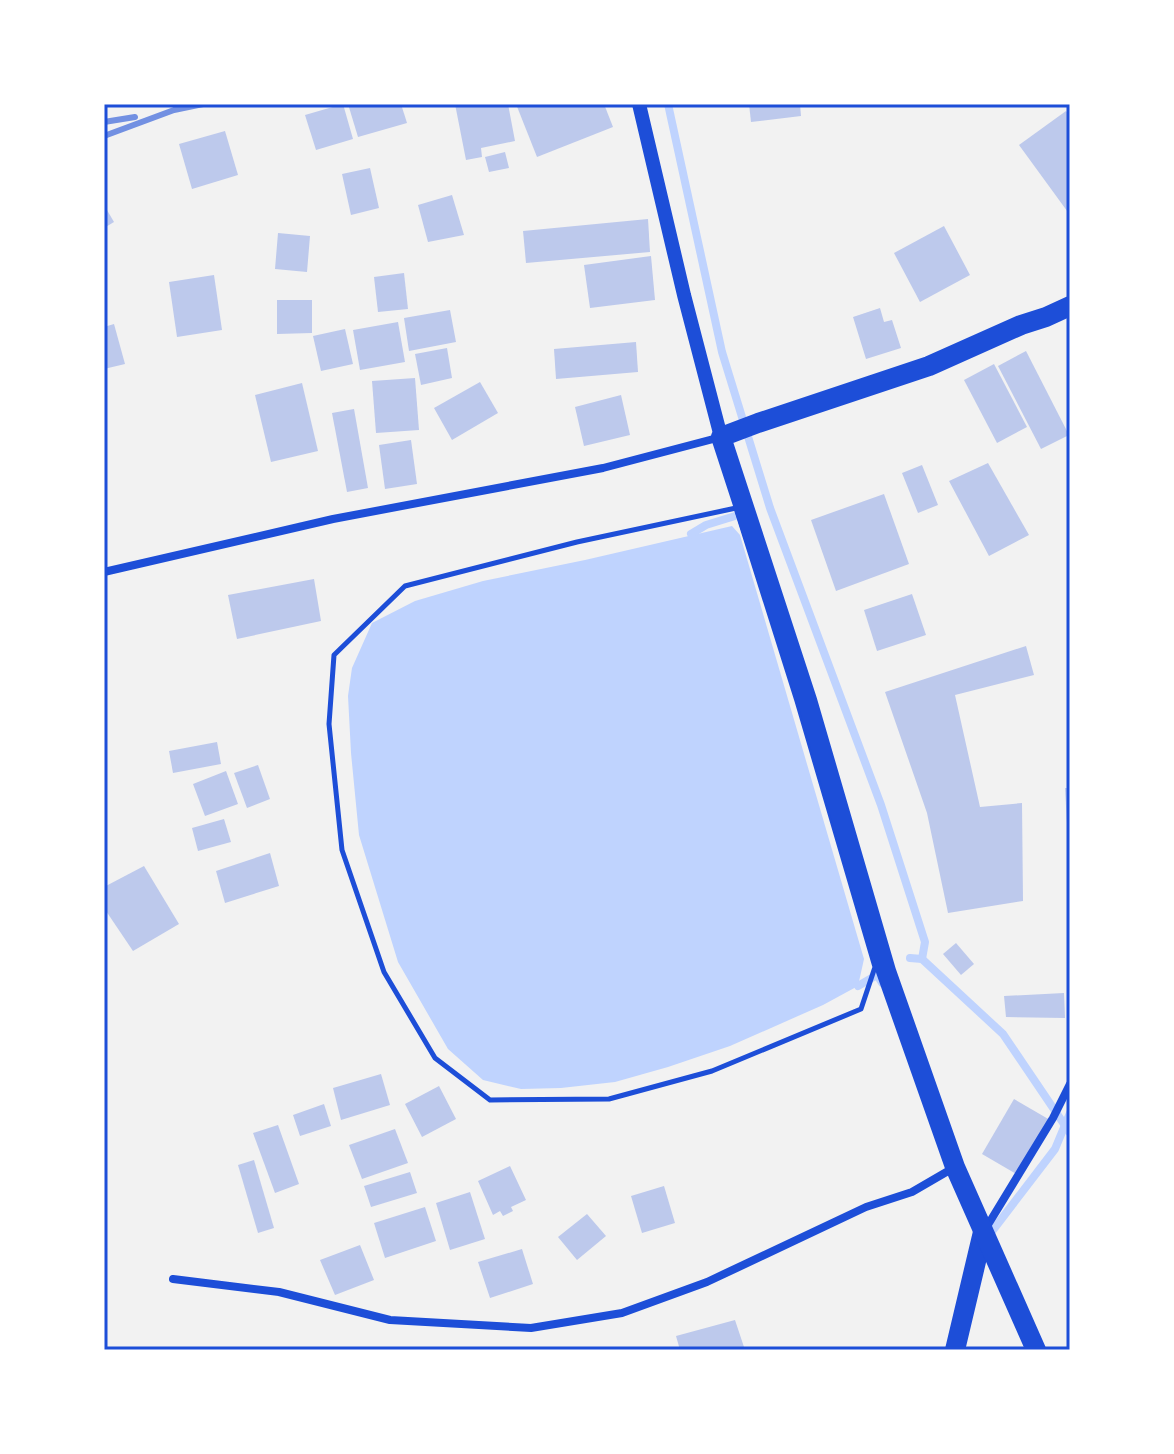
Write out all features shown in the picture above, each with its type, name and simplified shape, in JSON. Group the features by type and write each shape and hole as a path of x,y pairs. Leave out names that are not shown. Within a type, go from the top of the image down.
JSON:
{"main road":[{"path":"1036,1350 955,1167 886,971 728,434 929,366 1070,306"},
{"path":"955,1350 983,1232"}],"street":[{"path":"104,572 333,519 603,468 728,434 684,295 639,104"},
{"path":"983,1232 1053,1118 1070,1084"},
{"path":"173,1279 279,1292 390,1320 531,1328 622,1313 707,1282 866,1207 912,1192 955,1167"}],"path":[{"path":"736,508 797,701 875,967 861,1009 712,1071 609,1099 490,1100 435,1058 384,972 342,850 329,724 334,655 405,586 577,542 736,508"}],"water":[{"path":"732,526 740,535 864,959 858,986 730,1046 615,1082 521,1089 483,1080 448,1049 398,962 359,835 348,696 352,668 372,623 415,601 483,581"}],"building":[{"path":"343,104 353,139 316,150 305,115"},
{"path":"348,104 401,104 407,123 358,137"},
{"path":"455,104 508,104 515,141 481,148 482,157 466,160"},
{"path":"516,104 604,104 613,127 537,157"},
{"path":"749,104 800,104 801,116 751,122"},
{"path":"1066,111 1070,116 1070,215 1019,145"},
{"path":"225,131 238,175 192,189 179,144"},
{"path":"505,152 509,168 489,172 485,157"},
{"path":"370,168 379,208 351,215 342,174"},
{"path":"452,195 464,235 428,242 418,205"},
{"path":"104,205 114,222 104,228"},
{"path":"648,219 650,252 526,263 523,231"},
{"path":"944,226 970,275 920,302 894,253"},
{"path":"278,233 310,236 307,272 275,269"},
{"path":"651,256 655,300 590,308 584,265"},
{"path":"404,273 408,309 378,312 374,277"},
{"path":"214,275 222,330 177,337 169,282"},
{"path":"277,300 312,300 312,333 277,334"},
{"path":"880,308 884,322 892,320 901,348 866,359 853,317"},
{"path":"450,310 456,342 409,351 404,318"},
{"path":"398,322 405,362 360,370 353,330"},
{"path":"114,324 125,364 104,369 104,327"},
{"path":"345,329 353,364 321,371 313,336"},
{"path":"636,342 638,372 556,379 554,349"},
{"path":"447,348 452,378 421,385 415,354"},
{"path":"1026,351 1069,435 1041,449 998,366"},
{"path":"994,364 1027,427 997,443 964,380"},
{"path":"415,378 419,430 376,433 372,381"},
{"path":"480,382 498,413 452,440 434,408"},
{"path":"302,383 318,451 271,462 255,395"},
{"path":"621,395 630,435 584,446 575,407"},
{"path":"354,409 368,488 347,492 332,413"},
{"path":"411,440 417,484 385,489 379,445"},
{"path":"988,463 1029,535 989,556 949,481"},
{"path":"922,465 938,505 918,513 902,473"},
{"path":"884,494 909,564 836,591 811,520"},
{"path":"314,579 321,621 237,639 228,595"},
{"path":"912,594 926,635 877,651 864,610"},
{"path":"1026,646 1034,675 955,695 980,807 1022,803 1023,901 948,913 927,813 885,692"},
{"path":"217,742 221,764 173,773 169,751"},
{"path":"258,765 270,799 247,808 234,773"},
{"path":"226,771 238,804 205,816 193,784"},
{"path":"1065,788 1070,788 1070,841 1068,841"},
{"path":"224,819 231,842 198,851 192,828"},
{"path":"270,853 279,886 225,903 216,871"},
{"path":"144,866 179,924 133,951 104,908 104,887"},
{"path":"956,943 974,964 961,975 943,954"},
{"path":"1064,993 1065,1018 1006,1017 1004,996"},
{"path":"381,1074 390,1105 341,1120 333,1088"},
{"path":"439,1086 456,1119 422,1137 405,1104"},
{"path":"1014,1099 1050,1120 1018,1175 982,1154"},
{"path":"324,1104 331,1126 300,1136 293,1115"},
{"path":"278,1125 299,1184 275,1193 253,1133"},
{"path":"395,1129 408,1163 362,1179 349,1145"},
{"path":"254,1160 274,1228 258,1233 238,1165"},
{"path":"510,1166 526,1200 511,1207 513,1211 503,1216 500,1211 493,1215 478,1181"},
{"path":"410,1172 417,1193 371,1207 364,1186"},
{"path":"664,1186 675,1223 642,1233 631,1196"},
{"path":"470,1192 485,1239 450,1250 436,1203"},
{"path":"425,1207 436,1241 385,1258 374,1223"},
{"path":"587,1214 606,1236 577,1260 558,1237"},
{"path":"360,1245 374,1280 335,1295 320,1260"},
{"path":"522,1249 533,1284 490,1298 478,1262"},
{"path":"735,1320 745,1350 680,1350 676,1336"}],"waterway":[{"path":"668,104 722,352 770,508 881,805 925,942 922,959"},
{"path":"691,534 706,525 735,516"},
{"path":"910,958 922,959 1003,1034 1070,1133"},
{"path":"858,986 877,975 882,983"},
{"path":"991,1237 990,1234 1055,1149 1070,1113"}],"railway":[{"path":"104,136 174,110 203,104"},
{"path":"104,122 135,117"}]}
